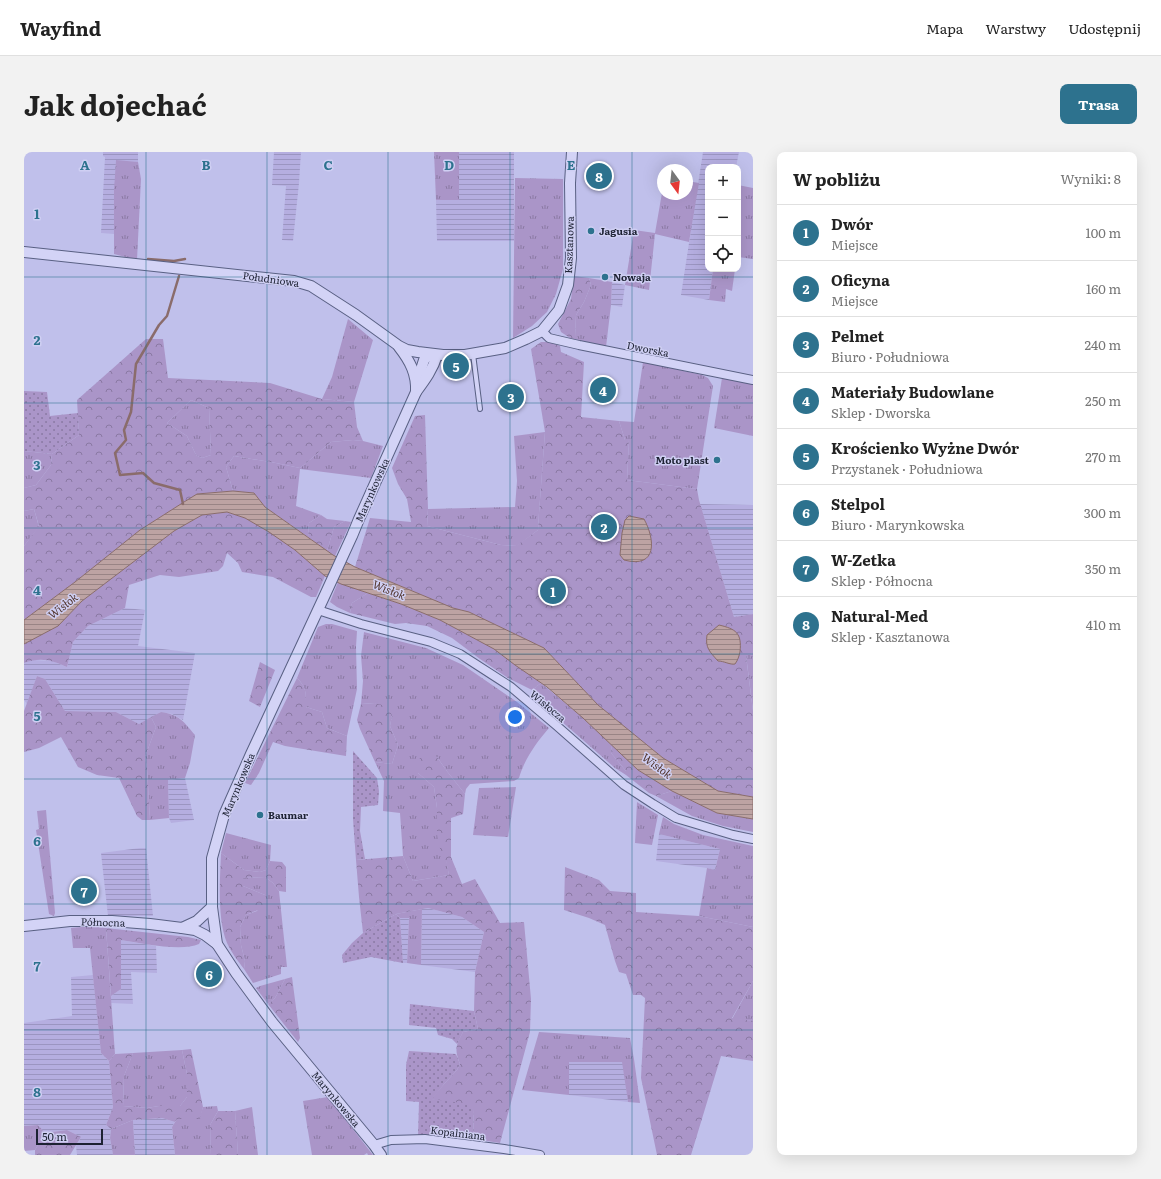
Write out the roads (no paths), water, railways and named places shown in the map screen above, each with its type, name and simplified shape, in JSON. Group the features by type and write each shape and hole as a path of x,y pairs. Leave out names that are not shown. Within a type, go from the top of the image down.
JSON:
{"street":[{"name":"Kasztanowa","path":"542,331 559,310 568,285 571,258 570,183 572,152"},
{"name":"Południowa","path":"24,252 294,281 311,286 407,350 457,356 473,354 505,348 526,340 542,331"},
{"name":"Dworska","path":"542,331 549,338 579,345 753,380"},
{"path":"399,346 408,358 416,387"},
{"name":"Marynkowska","path":"381,1155 272,1022 217,944 212,907 212,858 224,815 352,536 416,387 426,379 434,364 434,354"},
{"name":"Wisłocza","path":"318,610 362,624 431,642 460,654 510,687 624,785 653,804 676,818 733,835 753,839"},
{"path":"182,928 197,922 212,907"},
{"name":"Północna","path":"24,926 70,921 150,924 195,930 217,944"},
{"name":"Kopalniana","path":"374,1145 391,1140 425,1139 540,1155"}],"lane":[{"path":"473,354 480,409"}],"water":[{"name":"Wisłok","path":"233,491 254,493 265,507 333,555 355,567 453,608 469,612 544,648 598,705 663,758 718,791 753,797 753,819 717,813 672,791 638,770 583,718 547,687 494,649 440,620 401,604 341,584 325,576 295,550 269,532 245,518 227,512 202,515 174,531 82,601 58,626 24,644 24,620 75,582 140,530 197,494"},
{"path":"629,516 644,519 650,535 651,550 648,556 643,560 635,562 624,560 620,555 625,520"},
{"path":"719,625 734,630 739,636 740,652 738,660 735,664 718,661 707,647 707,635"}],"waterway":[{"path":"148,259 174,261 185,259"},
{"path":"179,276 167,316 159,325 136,364 131,412 124,430 126,440 115,453 120,475 143,473 154,483 180,490 183,504"}],"place":[{"name":"Natural-Med","path":"599,176"},
{"name":"Jagusia","path":"591,231"},
{"name":"Nowaja","path":"605,277"},
{"name":"Krościenko Wyżne Dwór","path":"456,366"},
{"name":"Materiały Budowlane","path":"603,390"},
{"name":"Pelmet","path":"511,397"},
{"name":"Moto plast","path":"717,460"},
{"name":"Oficyna","path":"604,527"},
{"name":"Dwór","path":"553,591"},
{"name":"Baumar","path":"260,815"},
{"name":"W-Zetka","path":"84,891"},
{"name":"Stelpol","path":"209,974"}]}
